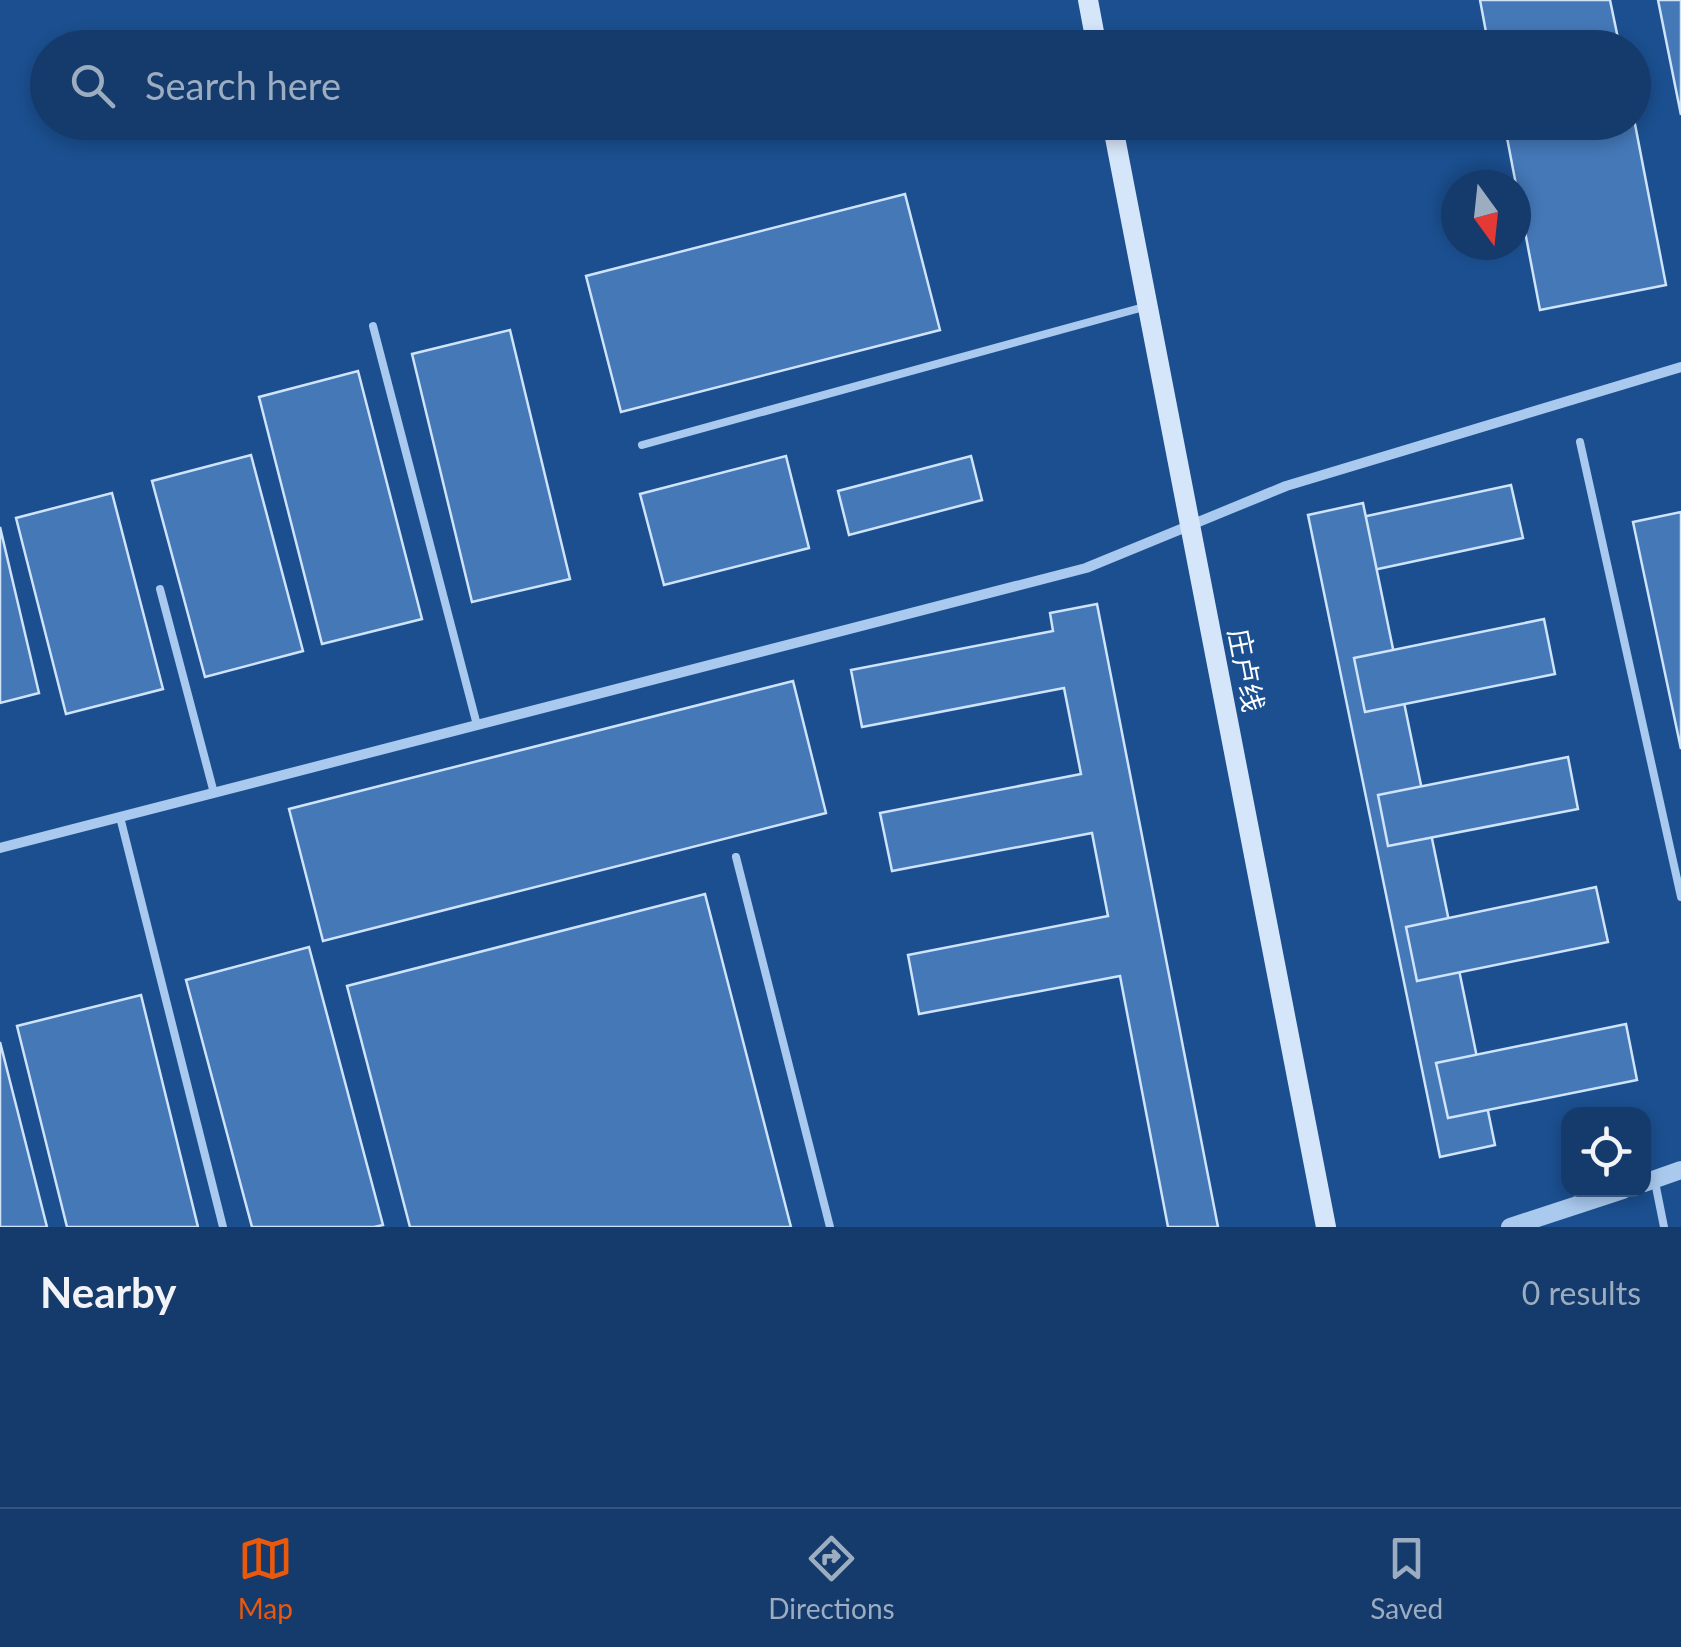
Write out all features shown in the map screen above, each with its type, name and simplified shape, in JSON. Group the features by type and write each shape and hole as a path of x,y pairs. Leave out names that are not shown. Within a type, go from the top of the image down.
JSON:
{"main road":[{"path":"1088,0 1094,30"},
{"name":"庄卢线","path":"1115,140 1326,1227"}],"street":[{"path":"0,848 1086,568 1286,486 1681,367"},
{"path":"1651,1180 1681,1170"},
{"path":"1510,1227 1602,1197"}],"lane":[{"path":"642,445 1147,306"},
{"path":"373,326 477,725"},
{"path":"1580,442 1681,898"},
{"path":"160,590 214,793"},
{"path":"120,817 223,1227"},
{"path":"736,857 830,1227"},
{"path":"1651,1187 1664,1227"}],"building":[{"path":"1480,0 1610,0 1616,30 1486,30"},
{"path":"1658,0 1681,0 1681,115"},
{"path":"1507,140 1638,140 1666,285 1540,310 1530,260 1531,170 1513,170"},
{"path":"905,194 940,330 621,412 586,276"},
{"path":"510,330 570,579 472,602 412,354"},
{"path":"358,371 422,619 322,644 259,397"},
{"path":"251,455 303,651 205,677 152,481"},
{"path":"786,456 809,548 664,585 640,494"},
{"path":"971,456 982,500 849,535 838,491"},
{"path":"1511,485 1523,538 1336,578 1325,525"},
{"path":"112,493 163,689 66,714 16,518"},
{"path":"1363,503 1495,1145 1440,1157 1308,515"},
{"path":"1681,512 1681,749 1633,522"},
{"path":"0,527 39,693 0,703"},
{"path":"1097,604 1218,1227 1168,1227 1120,976 919,1014 908,955 1108,916 1092,833 892,871 880,813 1081,774 1064,688 862,727 851,670 1053,631 1050,613"},
{"path":"1544,619 1555,674 1365,712 1354,658"},
{"path":"793,681 826,813 323,941 289,809"},
{"path":"1568,757 1578,809 1388,846 1378,795"},
{"path":"1596,887 1608,942 1417,981 1406,927"},
{"path":"705,894 791,1227 410,1227 347,986"},
{"path":"309,947 383,1225 252,1227 186,980"},
{"path":"141,995 198,1227 67,1227 17,1026"},
{"path":"1626,1024 1637,1080 1448,1118 1436,1063"},
{"path":"0,1042 47,1227 0,1227"}]}
